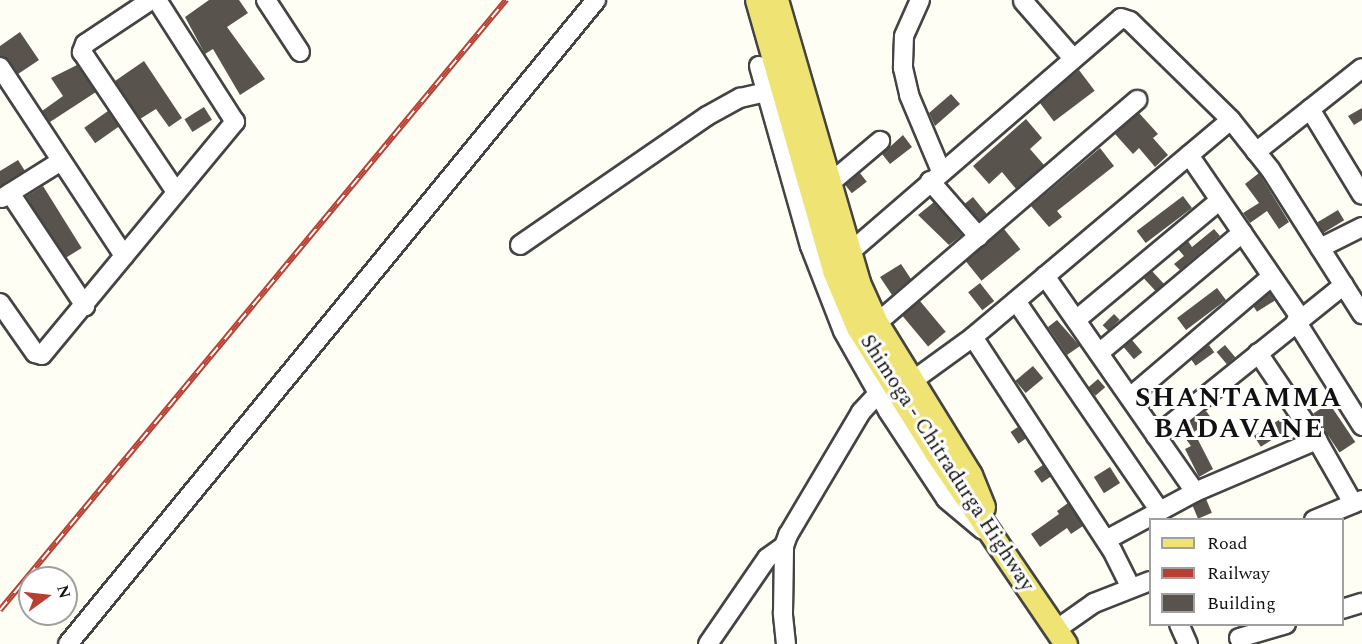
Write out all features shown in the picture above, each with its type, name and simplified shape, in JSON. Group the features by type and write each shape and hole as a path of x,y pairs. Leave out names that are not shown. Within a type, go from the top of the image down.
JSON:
{"main road":[{"name":"Shimoga - Chitradurga Highway","path":"757,0 834,271 858,328 873,358 1062,637"},
{"path":"777,0 849,253 877,323 911,382 971,475 1000,545"}],"street":[{"path":"151,0 85,44 82,52 176,192"},
{"path":"0,303 35,353 42,355 85,306 235,117 157,0"},
{"path":"266,0 300,52"},
{"path":"68,644 596,0"},
{"path":"920,0 904,36 903,68 909,95 935,176 979,237"},
{"path":"1023,1 1072,57"},
{"path":"849,253 1116,18 1130,21 1231,120 1256,152 1359,304"},
{"path":"759,66 824,287 878,394 946,499 1000,545"},
{"path":"0,67 124,256"},
{"path":"1256,152 1310,109 1360,74"},
{"path":"520,245 707,116 740,98 767,92"},
{"path":"877,323 1137,100"},
{"path":"1310,109 1362,195"},
{"path":"911,382 973,337 1231,120"},
{"path":"829,184 880,141"},
{"path":"1189,155 1298,319 1362,426"},
{"path":"61,161 3,196 85,306"},
{"path":"1076,320 1220,200"},
{"path":"1320,248 1362,227"},
{"path":"1100,353 1242,233"},
{"path":"1045,276 1195,492"},
{"path":"1130,397 1271,277"},
{"path":"1156,436 1298,319 1344,285"},
{"path":"1016,301 1159,510"},
{"path":"973,337 1106,540 1131,588"},
{"path":"1258,353 1358,501 1316,518"},
{"path":"708,644 766,558 784,546 861,412 878,394"},
{"path":"1106,540 1195,492 1317,440"},
{"path":"784,546 786,644"},
{"path":"1062,637 1094,603 1149,581"},
{"path":"1344,608 1362,603"},
{"path":"1180,626 1188,644"},
{"path":"1238,635 1277,626"}],"building":[{"path":"209,0 239,0 248,13 227,27 265,79 240,95 213,49 205,54 185,17"},
{"path":"20,32 39,60 18,74 9,60 0,56 0,46"},
{"path":"144,61 182,118 169,127 156,109 140,119 115,81"},
{"path":"77,65 96,92 50,122 42,111 63,96 51,78"},
{"path":"1079,70 1095,91 1054,121 1038,101"},
{"path":"951,94 960,104 935,126 929,113"},
{"path":"204,107 212,120 192,132 184,119"},
{"path":"1362,108 1362,120 1354,125 1348,116"},
{"path":"108,111 119,127 95,143 84,128"},
{"path":"1139,113 1158,134 1153,138 1168,155 1155,167 1139,148 1133,154 1115,134"},
{"path":"1026,119 1042,138 1030,149 1044,165 1016,189 1002,172 989,184 973,166"},
{"path":"903,135 912,147 890,164 882,154"},
{"path":"1100,148 1114,166 1057,211 1062,217 1049,227 1031,206"},
{"path":"18,160 25,171 0,186 0,171"},
{"path":"860,173 867,182 852,193 845,185"},
{"path":"1259,173 1289,222 1279,229 1267,211 1250,223 1243,213 1259,203 1245,184"},
{"path":"43,186 82,248 65,259 26,197"},
{"path":"1183,196 1192,208 1146,243 1137,231"},
{"path":"973,197 987,214 978,221 964,204"},
{"path":"934,202 962,235 949,245 918,215"},
{"path":"1338,210 1344,220 1324,233 1317,222"},
{"path":"1004,229 1020,249 982,281 965,260"},
{"path":"1214,229 1220,236 1180,270 1174,264 1184,256 1178,249 1188,241 1192,247"},
{"path":"901,264 911,279 892,295 880,277"},
{"path":"1152,271 1164,284 1156,292 1144,279"},
{"path":"980,283 994,301 982,310 968,292"},
{"path":"1217,288 1226,300 1186,330 1177,318"},
{"path":"1270,293 1275,301 1257,312 1252,304"},
{"path":"920,301 946,332 928,346 902,316"},
{"path":"1114,314 1120,320 1108,331 1103,325"},
{"path":"1057,320 1080,346 1067,355 1048,327"},
{"path":"1132,340 1142,352 1134,359 1124,347"},
{"path":"1209,345 1214,352 1196,366 1190,359"},
{"path":"1225,345 1235,357 1227,364 1217,352"},
{"path":"1033,366 1043,378 1026,393 1015,381"},
{"path":"1098,379 1105,387 1095,396 1088,388"},
{"path":"1329,403 1355,442 1340,453 1313,414"},
{"path":"1206,411 1212,419 1194,432 1213,469 1199,477 1185,449 1191,446 1180,431"},
{"path":"1287,415 1294,426 1261,447 1254,436"},
{"path":"1018,427 1026,439 1018,444 1011,432"},
{"path":"1043,465 1051,477 1042,483 1034,471"},
{"path":"1110,467 1120,483 1104,493 1094,477"},
{"path":"1206,499 1212,513 1198,518 1192,505"},
{"path":"1068,503 1083,526 1071,534 1067,528 1040,547 1031,534 1059,514 1057,511"}],"railway":[{"path":"0,610 506,0"}],"district":[{"name":"SHANTAMMA BADAVANE","path":"1239,414"}]}
